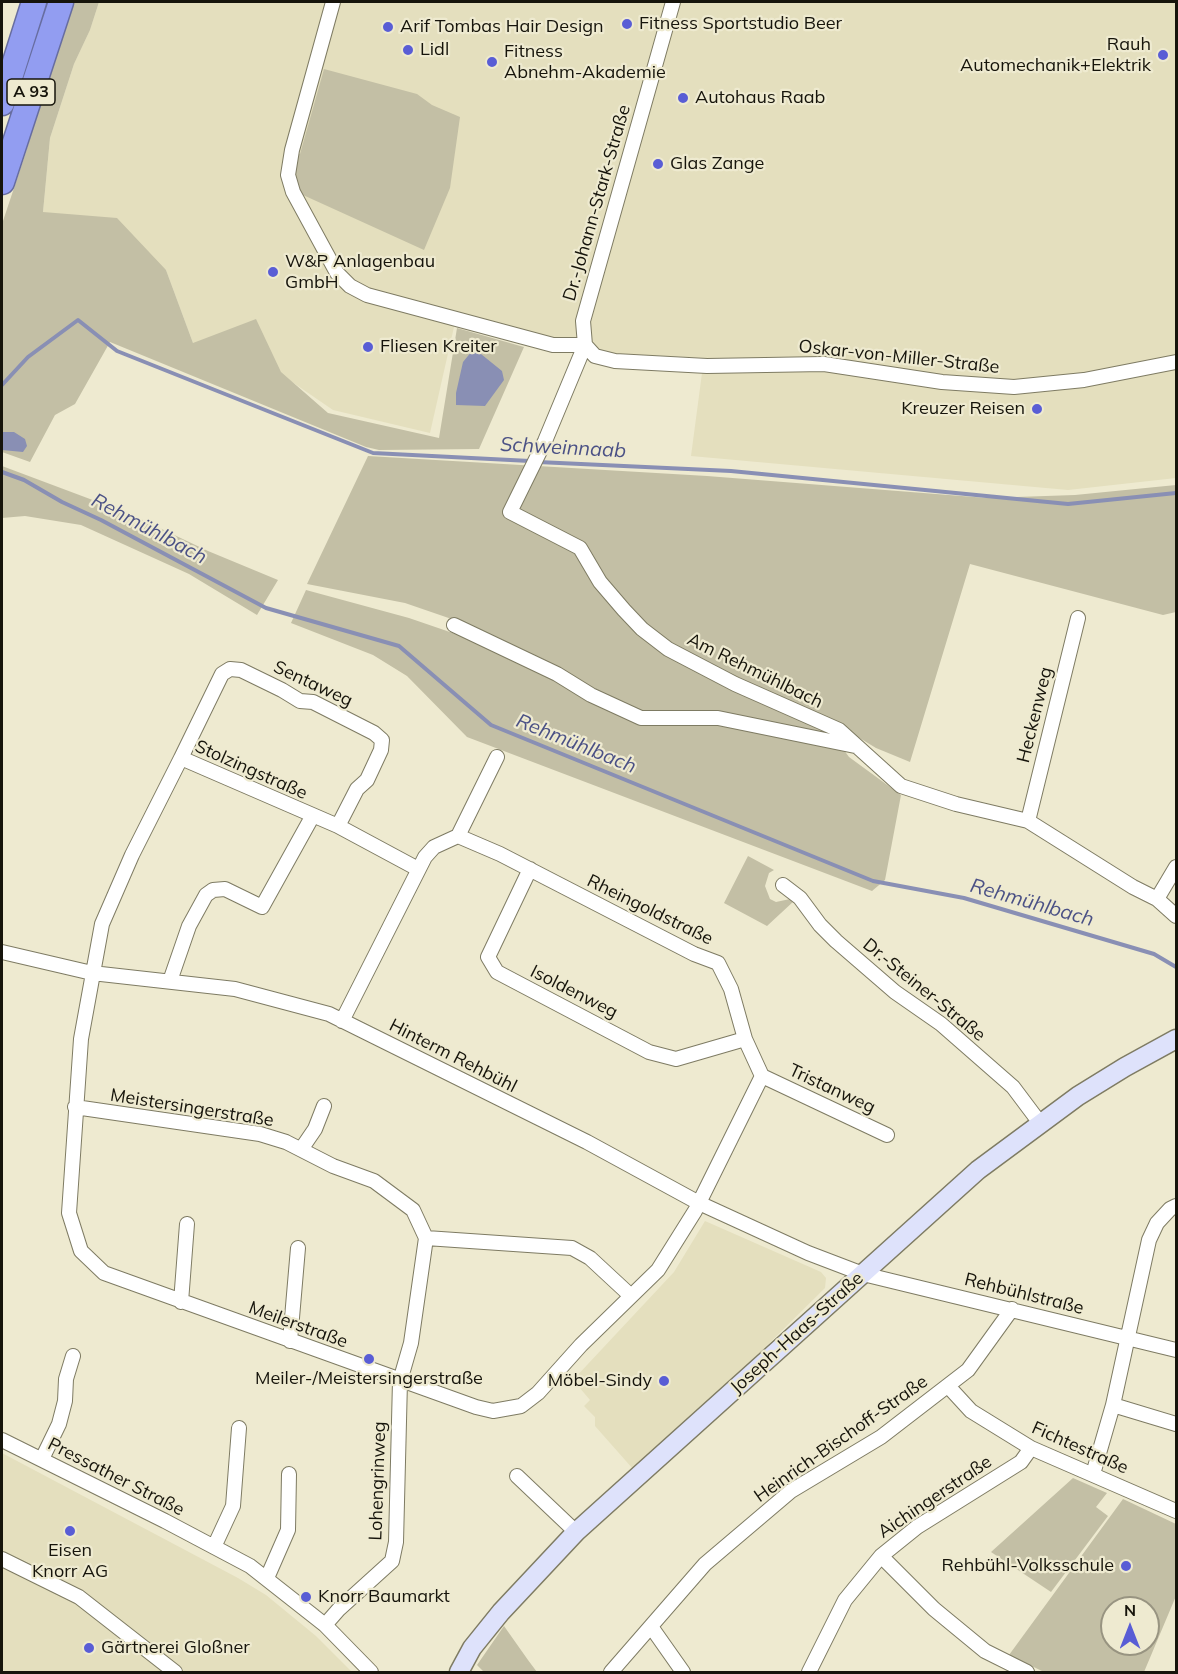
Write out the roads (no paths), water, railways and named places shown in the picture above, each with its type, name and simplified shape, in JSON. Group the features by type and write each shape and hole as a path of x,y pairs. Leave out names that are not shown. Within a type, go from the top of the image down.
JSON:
{"highway":[{"name":"A 93","path":"2,103 34,2"},
{"name":"A 93","path":"2,182 61,2"}],"street":[{"path":"333,2 292,150 288,175 292,192 337,273 354,290 367,294 553,345 585,345"},
{"name":"Dr.-Johann-Stark-Straße","path":"585,345 582,334 583,321 673,2"},
{"name":"Oskar-von-Miller-Straße","path":"585,345 596,356 615,361 707,366 824,364 942,382 1014,387 1084,380 1176,362"},
{"name":"Am Rehmühlbach","path":"585,345 545,441 510,512 580,548 600,582 642,629 668,649 735,684 839,730 901,786 956,804 1028,821 1133,887 1157,899 1176,916"},
{"name":"Heckenweg","path":"1028,821 1078,618"},
{"name":"Am Rehmühlbach","path":"454,625 557,674 591,695 640,718 718,718 857,746"},
{"name":"Sentaweg","path":"181,758 222,674 230,669 241,670 300,701 314,702 374,733 382,740 381,750 367,780 357,789 338,826"},
{"path":"342,1021 418,869 434,847 458,836 497,757"},
{"name":"Stolzingstraße","path":"92,973 102,924 132,855 181,758 312,817 338,826 418,869"},
{"path":"170,981 189,926 206,896 213,890 225,889 262,907 312,817"},
{"name":"Rheingoldstraße","path":"458,836 530,869 694,954 718,963 731,989 745,1039 762,1076"},
{"path":"1157,899 1176,867"},
{"name":"Isoldenweg","path":"530,869 488,957 496,972 649,1052 676,1059 745,1039"},
{"name":"Dr.-Steiner-Straße","path":"783,885 800,898 820,925 836,941 895,992 941,1024 1013,1087 1040,1123"},
{"name":"Hinterm Rehbühl","path":"2,952 92,973 235,989 280,1000 342,1021 586,1142 699,1203 808,1253 863,1274"},
{"name":"Meilerstraße","path":"92,973 81,1039 69,1214 81,1251 104,1273 400,1381 493,1411 521,1406 538,1393 581,1346 658,1270 699,1203"},
{"name":"Joseph-Haas-Straße","path":"459,1672 472,1648 501,1612 576,1532 978,1170 1040,1123 1125,1066 1176,1039"},
{"path":"699,1203 762,1076"},
{"name":"Tristanweg","path":"762,1076 887,1135"},
{"path":"302,1148 315,1129 324,1106"},
{"name":"Meistersingerstraße","path":"75,1107 260,1134 302,1148 333,1166 374,1181 413,1210 426,1238"},
{"path":"1093,1474 1113,1405 1149,1240 1156,1223 1176,1206"},
{"path":"181,1302 187,1224"},
{"path":"400,1381 411,1343 426,1238 572,1248 590,1258 631,1296"},
{"path":"290,1341 298,1248"},
{"name":"Rehbühlstraße","path":"863,1274 1176,1350"},
{"name":"Heinrich-Bischoff-Straße","path":"610,1672 652,1628 705,1564 791,1491 881,1437 968,1370 1012,1310"},
{"path":"42,1459 59,1424 65,1401 66,1378 73,1356"},
{"name":"Lohengrinweg","path":"325,1625 339,1609 392,1561 396,1542 400,1381"},
{"name":"Fichtestraße","path":"948,1386 971,1411 1031,1448 1176,1511"},
{"path":"1113,1405 1176,1424"},
{"path":"214,1546 233,1506 239,1428"},
{"name":"Pressather Straße","path":"2,1440 214,1546 267,1578 325,1625 370,1672"},
{"name":"Aichingerstraße","path":"814,1670 845,1600 881,1557 917,1527 1020,1462 1031,1448"},
{"path":"267,1578 288,1530 289,1474"},
{"path":"517,1476 576,1532"},
{"path":"881,1557 934,1609 985,1651 1028,1672"},
{"path":"2,1559 79,1597 175,1672"},
{"path":"652,1628 683,1672"}],"water":[{"path":"476,350 502,371 504,380 485,406 456,405 456,393 463,362 472,351"},
{"path":"2,432 14,432 25,439 27,446 23,452 2,450"}],"waterway":[{"name":"Schweinnaab","path":"2,385 28,357 78,320 117,351 373,453 530,461"},
{"name":"Schweinnaab","path":"538,462 731,471 1068,504 1176,493"},
{"name":"Rehmühlbach","path":"2,472 24,480 266,608 399,646 491,725 873,881 964,898 1154,954 1176,967"}],"place":[{"name":"Fitness Sportstudio Beer","path":"627,24"},
{"name":"Arif Tombas Hair Design","path":"388,27"},
{"name":"Lidl","path":"408,50"},
{"name":"Rauh Automechanik+Elektrik","path":"1163,55"},
{"name":"Fitness Abnehm-Akademie","path":"492,62"},
{"name":"Autohaus Raab","path":"683,98"},
{"name":"Glas Zange","path":"658,164"},
{"name":"W&P Anlagenbau GmbH","path":"273,272"},
{"name":"Fliesen Kreiter","path":"368,347"},
{"name":"Kreuzer Reisen","path":"1037,409"},
{"name":"Meiler-/Meistersingerstraße","path":"369,1359"},
{"name":"Möbel-Sindy","path":"664,1381"},
{"name":"Eisen Knorr AG","path":"70,1531"},
{"name":"Rehbühl-Volksschule","path":"1126,1566"},
{"name":"Knorr Baumarkt","path":"306,1597"},
{"name":"Gärtnerei Gloßner","path":"89,1648"}]}
